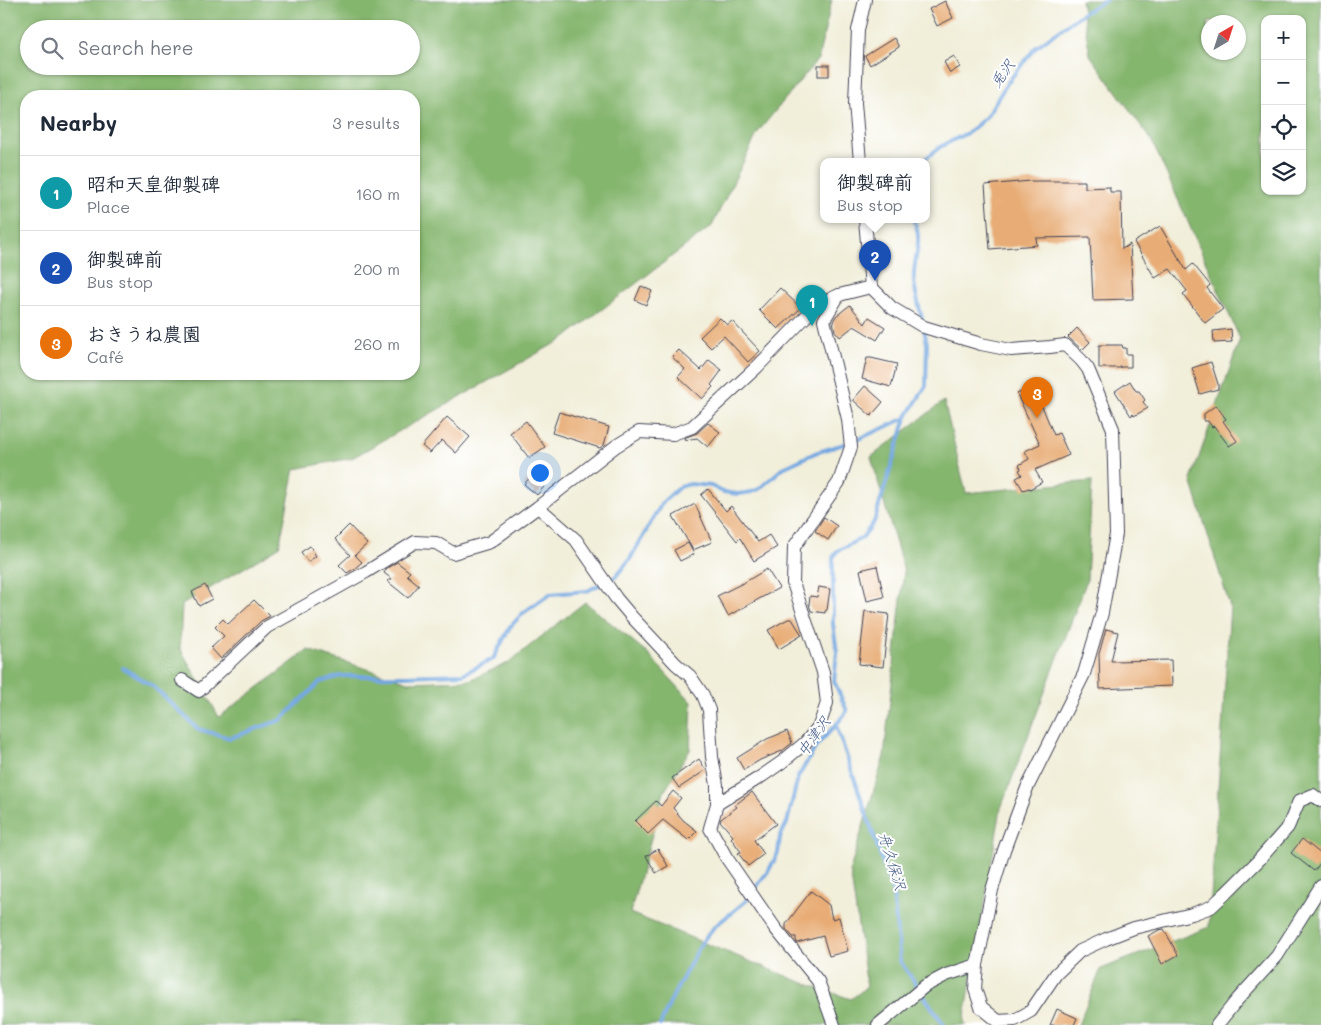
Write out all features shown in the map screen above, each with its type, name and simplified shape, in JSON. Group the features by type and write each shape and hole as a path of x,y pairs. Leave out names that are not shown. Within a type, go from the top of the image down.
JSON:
{"street":[{"path":"860,158 855,103 858,30 865,0"},
{"path":"865,223 871,286 892,308 924,327 981,344 1011,350 1065,345 1088,369 1113,429 1116,534 1102,613 1084,674 1027,788 1004,850 992,890 977,965 975,989 981,1007 998,1021 1015,1020 1031,1011 1056,974 1080,951 1134,928 1192,914 1211,907 1252,867 1288,827 1298,801 1313,795 1321,801"},
{"path":"182,680 199,691 267,627 366,572 415,542 436,543 453,553 490,542 616,446 638,432 673,434 692,427 757,367 817,306 839,295 871,286"},
{"path":"717,804 762,776 805,743 819,726 827,703 823,672 793,584 794,547 839,482 851,447 848,419 824,320 839,295"},
{"path":"538,507 576,540 616,598 676,664 690,676 703,695 709,710 712,757 717,785 717,804 710,828 726,857 775,928 818,981 834,1025"},
{"path":"1217,1025 1277,956 1321,886"},
{"path":"878,1025 925,986 946,975 977,965"}],"green space":[{"path":"0,0 832,0 818,59 758,132 712,226 559,342 352,458 295,469 279,547 182,605 180,648 219,717 308,650 408,682 470,680 508,663 585,602 645,651 692,702 690,750 664,792 630,913 801,982 851,999 867,987 850,870 884,756 904,571 871,457 944,401 966,493 1092,481 1087,580 1001,808 964,1022 967,1025 0,1025"},
{"path":"1081,0 1321,0 1321,1025 1078,1025 1101,969 1209,927 1230,607 1191,480 1240,339 1152,141 1090,55"}],"building":[{"path":"945,1 953,18 937,26 929,9"},
{"path":"894,38 899,47 870,65 865,56"},
{"path":"954,56 960,67 950,73 944,62"},
{"path":"818,65 829,65 829,76 818,76"},
{"path":"1031,181 1085,181 1085,188 1110,187 1110,192 1121,192 1122,249 1130,244 1133,299 1093,300 1090,237 1036,238 1037,245 990,249 985,185"},
{"path":"1160,226 1186,270 1193,264 1210,285 1207,288 1223,309 1205,323 1183,294 1187,291 1170,269 1155,278 1134,242"},
{"path":"641,286 652,291 646,305 635,300"},
{"path":"780,288 801,308 778,329 759,310"},
{"path":"850,305 865,324 869,317 885,327 877,340 854,326 840,337 835,331 833,321 836,316"},
{"path":"720,318 727,325 732,321 760,351 748,362 724,336 711,348 700,337"},
{"path":"1077,328 1090,342 1082,350 1068,337"},
{"path":"1231,329 1232,342 1214,343 1213,331"},
{"path":"1099,345 1122,345 1123,348 1126,348 1126,354 1131,354 1131,367 1099,368"},
{"path":"679,350 701,370 709,360 722,370 711,385 713,387 702,399 678,377 685,369 672,357"},
{"path":"867,358 897,364 891,387 862,379"},
{"path":"1211,362 1218,389 1200,394 1192,368"},
{"path":"1130,381 1145,400 1143,402 1148,408 1134,416 1133,414 1131,416 1115,391"},
{"path":"865,386 883,402 871,416 853,400"},
{"path":"1029,388 1037,408 1042,406 1054,435 1059,433 1069,455 1035,470 1042,482 1030,489 1023,490 1016,478 1022,475 1019,465 1029,459 1025,451 1040,444 1017,394"},
{"path":"1216,405 1226,419 1223,421 1237,441 1229,446 1214,426 1212,427 1208,421 1204,421 1204,414"},
{"path":"559,412 609,427 604,445 600,448 552,433"},
{"path":"447,417 470,437 456,453 442,440 430,453 422,446"},
{"path":"526,421 545,447 529,458 510,433"},
{"path":"708,423 720,432 708,447 697,438 685,440 684,438 697,433"},
{"path":"538,469 550,480 537,495 524,484"},
{"path":"708,489 726,511 731,506 758,542 769,535 777,547 754,561 740,538 737,541 701,495"},
{"path":"695,504 712,542 693,550 673,516"},
{"path":"824,517 837,526 828,540 815,531"},
{"path":"349,525 367,544 355,555 362,562 347,573 339,565 350,555 335,539"},
{"path":"688,543 694,554 680,561 674,550"},
{"path":"310,546 316,556 308,562 301,552"},
{"path":"397,562 410,572 407,575 419,585 408,598 387,581 392,579 384,573 387,568"},
{"path":"877,566 884,597 867,601 860,570"},
{"path":"767,569 779,588 728,616 717,596"},
{"path":"205,585 212,599 199,606 192,592"},
{"path":"819,587 830,589 825,613 811,611 809,604 810,596 817,597"},
{"path":"254,600 270,616 261,621 221,659 211,648 224,636 215,627 223,619 228,624"},
{"path":"865,611 889,614 883,667 859,664"},
{"path":"788,619 792,619 802,635 779,649 768,630"},
{"path":"1106,629 1118,632 1111,661 1171,660 1172,686 1100,689 1099,654"},
{"path":"787,731 792,743 782,751 760,760 744,770 737,758 767,739"},
{"path":"699,759 706,770 679,788 672,778"},
{"path":"673,791 681,798 673,808 683,820 697,831 688,840 663,820 648,834 635,821 656,801 661,806"},
{"path":"752,792 776,824 754,840 764,854 748,866 738,853 741,852 731,838 733,836 720,821 737,807 735,805"},
{"path":"1302,839 1321,854 1321,862 1314,871 1291,853"},
{"path":"658,849 668,866 656,873 646,856"},
{"path":"811,891 829,905 832,919 839,917 848,951 829,956 823,936 797,943 796,937 793,937 786,929 786,924"},
{"path":"1164,929 1178,955 1162,964 1148,936"},
{"path":"1057,1009 1077,1018 1074,1025 1050,1025"}],"waterway":[{"name":"兎沢","path":"926,158 940,147 969,132 986,117 1008,82 1036,47 1083,13 1106,0"},
{"name":"兎沢","path":"914,223 918,242 914,281 923,323"},
{"name":"中津沢","path":"753,891 769,870 778,853 780,837 787,823 798,777 817,745 847,711 834,681 837,652 833,624 833,558 837,551 862,538 874,522 906,418 926,386 927,344 924,329"},
{"path":"123,668 154,687 198,729 230,738 281,720 320,682 340,676 463,674 493,659 510,627 523,613 550,594 587,591 605,584 616,576 630,559 662,503 679,487 690,484 711,486 723,492 738,494 752,492 759,489 783,468 815,453 854,441 906,418"},
{"name":"舟久保沢","path":"836,725 893,892 900,961 944,1025"},
{"name":"中津沢","path":"660,1025 702,942 714,927 746,901 749,896"}],"place":[{"name":"御製碑前","path":"875,281"},
{"name":"昭和天皇御製碑","path":"812,326"},
{"name":"おきうね農園","path":"1037,418"}]}
